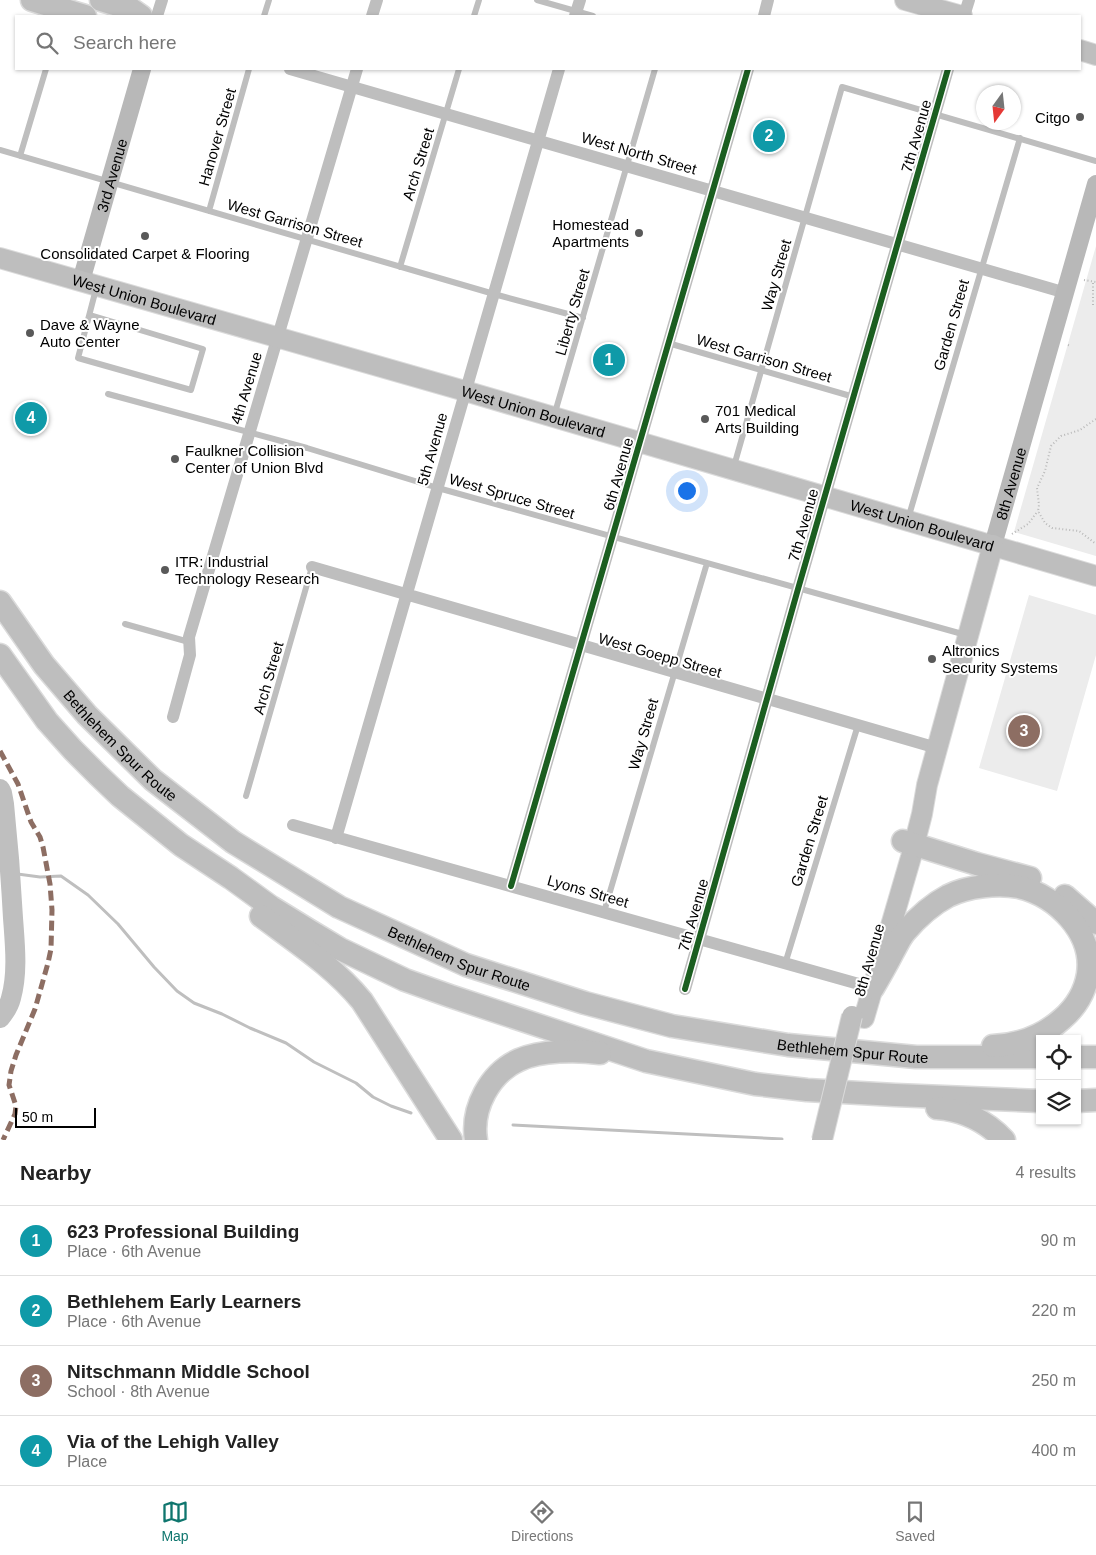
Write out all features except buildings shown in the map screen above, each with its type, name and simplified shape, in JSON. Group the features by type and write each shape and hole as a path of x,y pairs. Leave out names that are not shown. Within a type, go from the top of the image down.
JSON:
{"highway":[{"path":"32,0 82,15"},
{"path":"101,0 131,9 139,15"},
{"name":"Bethlehem Spur Route","path":"0,602 44,665 88,715 153,780 233,842 339,907 466,965 585,1003 672,1026 788,1045 916,1056 1036,1057"},
{"path":"0,655 46,721"},
{"path":"0,667 46,721 97,774 199,870 301,946 349,986 362,1001 452,1140"},
{"path":"120,796 181,845 271,907 340,949 405,980 646,1060"},
{"path":"788,1045 1001,1046 1035,1037 1057,1024 1067,1016 1082,995 1088,971 1088,951 1079,929 1062,910 1044,897 907,849"},
{"path":"907,849 977,864 1044,882 1067,897 1096,923"},
{"path":"867,987 903,934 938,902 950,895 976,887 1018,887"},
{"path":"476,1140 476,1119 481,1100 490,1084 503,1071 519,1060 537,1054 558,1052 594,1052 646,1060 756,1084 881,1102 953,1109 983,1122 1004,1140"},
{"path":"1081,1057 1096,1057"},
{"path":"807,1090 1036,1101"},
{"path":"1081,1101 1096,1100"}],"main road":[{"path":"905,0 959,15"},
{"path":"1081,50 1096,55"},
{"name":"3rd Avenue","path":"89,283 110,183 142,70"},
{"name":"8th Avenue","path":"822,1140 907,849 922,814 927,785 993,545 1096,184"},
{"name":"West Union Boulevard","path":"0,258 554,417 1096,576"},
{"name":"8th Avenue","path":"835,1140 858,1017"}],"street":[{"path":"157,15 162,0"},
{"path":"372,15 376,0"},
{"path":"764,15 768,0"},
{"path":"963,15 968,0"},
{"name":"West North Street","path":"293,70 1066,293"},
{"name":"4th Avenue","path":"173,717 190,655 189,637 357,70"},
{"name":"5th Avenue","path":"336,838 559,70"},
{"name":"6th Avenue","path":"512,886 748,70"},
{"name":"7th Avenue","path":"685,989 948,70"},
{"name":"West Goepp Street","path":"312,567 937,748"},
{"name":"Lyons Street","path":"293,825 867,987"}],"lane":[{"path":"264,15 269,0"},
{"path":"474,15 479,0"},
{"path":"536,0 577,9 591,15"},
{"path":"20,156 46,70"},
{"name":"Hanover Street","path":"209,211 249,70"},
{"name":"Arch Street","path":"400,267 459,70"},
{"name":"Liberty Street","path":"554,417 655,70"},
{"name":"Way Street","path":"733,469 842,87 935,114"},
{"path":"935,114 1096,161"},
{"name":"Garden Street","path":"908,520 1020,138"},
{"name":"West Garrison Street","path":"0,150 400,267 583,318"},
{"path":"89,283 90,315 78,358 191,390 203,349 90,315"},
{"name":"West Garrison Street","path":"668,343 854,397"},
{"name":"West Spruce Street","path":"108,394 307,448 438,488 968,636"},
{"name":"Way Street","path":"604,912 706,563"},
{"name":"Arch Street","path":"246,796 312,567"},
{"path":"125,624 190,642"},
{"name":"Garden Street","path":"785,964 858,725"}],"path":[{"path":"1084,280 1095,283 1093,305"},
{"path":"1012,534 1028,524 1038,511 1037,488 1046,471 1051,446 1061,436 1080,430 1096,419"},
{"path":"1038,511 1044,522 1052,528 1078,531 1096,544"}],"shaded area":[{"path":"1096,246 1096,556 1014,532"},
{"path":"1029,595 1096,615 1096,655 1057,791 979,768"}],"waterway":[{"path":"0,789 4,804 7,833 15,959 15,979 11,998 7,1009 0,1018"},
{"path":"10,873 40,877 61,876 88,895 118,924 177,991 194,1003 286,1043 314,1062 356,1083 373,1097 411,1113"},
{"path":"513,1125 782,1139"}],"marked path":[{"path":"0,751 18,784 31,822 40,837 50,884 52,910 51,949 35,1009 11,1071 9,1085 16,1106 15,1114 3,1140"}],"cycle path":[{"path":"511,886 748,70"},
{"path":"685,989 948,70"}],"place":[{"name":"Citgo","path":"1080,117"},
{"name":"Bethlehem Early Learners","path":"769,136"},
{"name":"Homestead Apartments","path":"639,233"},
{"name":"Consolidated Carpet & Flooring","path":"145,236"},
{"name":"Dave & Wayne Auto Center","path":"30,333"},
{"name":"623 Professional Building","path":"609,360"},
{"name":"Via of the Lehigh Valley","path":"31,418"},
{"name":"701 Medical Arts Building","path":"705,419"},
{"name":"Faulkner Collision Center of Union Blvd","path":"175,459"},
{"name":"ITR: Industrial Technology Research","path":"165,570"},
{"name":"Altronics Security Systems","path":"932,659"},
{"name":"Nitschmann Middle School","path":"1024,731"}]}
